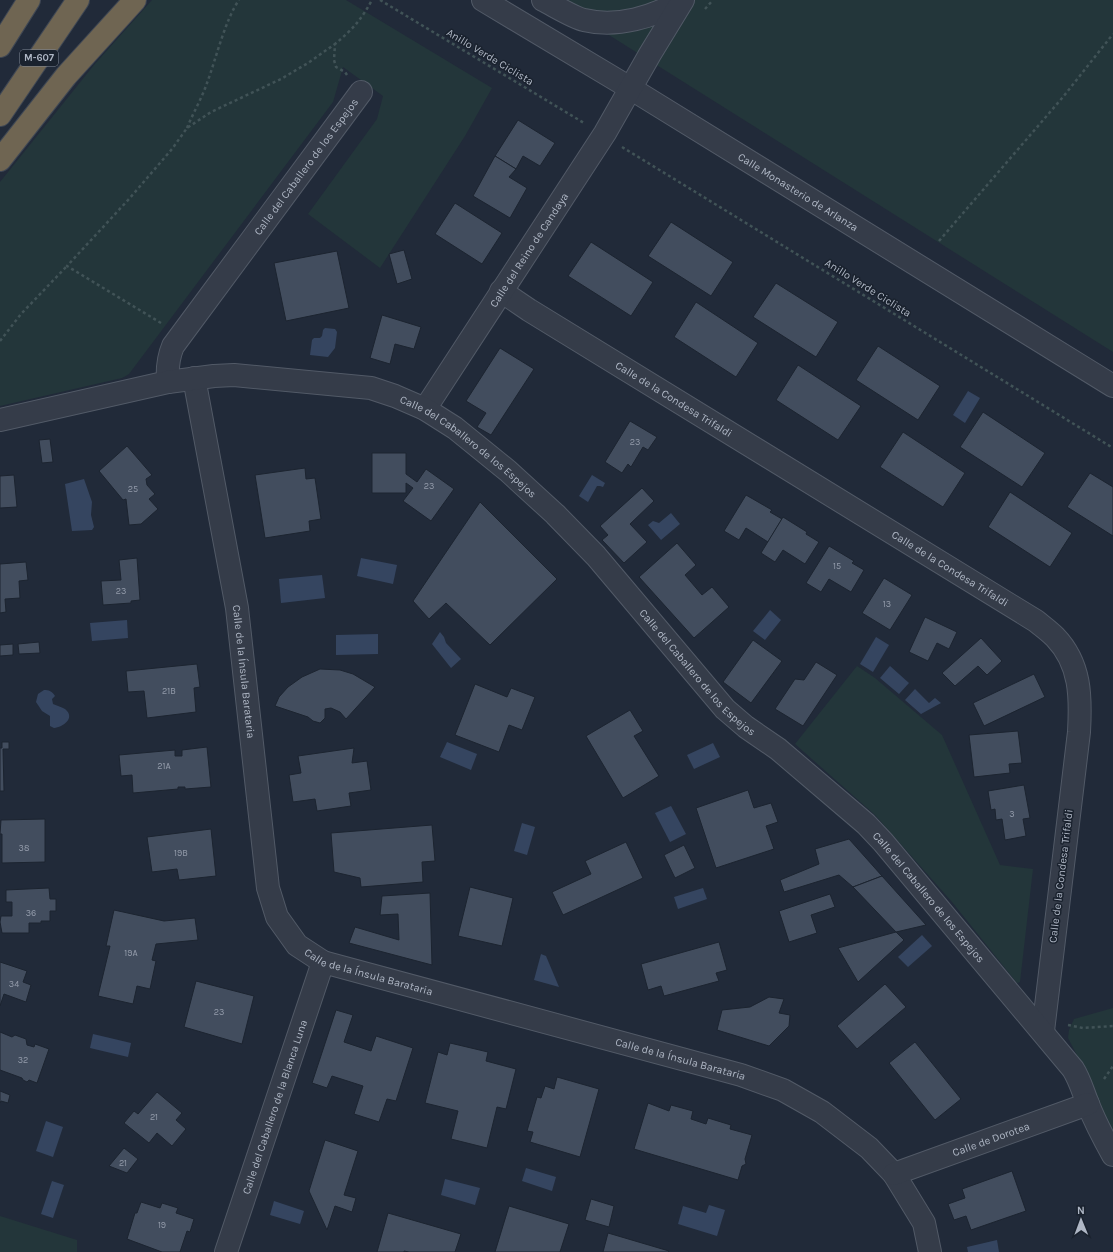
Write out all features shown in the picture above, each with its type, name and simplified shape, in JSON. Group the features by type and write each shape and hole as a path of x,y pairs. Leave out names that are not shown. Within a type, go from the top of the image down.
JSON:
{"highway":[{"path":"0,46 29,0"},
{"name":"M-607","path":"0,115 78,0"},
{"path":"0,160 66,76 135,0"}],"street":[{"name":"Calle Monasterio de Arlanza","path":"483,0 630,88 1113,386"},
{"path":"543,0 583,20 609,23 632,20 655,13 682,0"},
{"name":"Calle del Reino de Candaya","path":"425,409 605,133 682,0"},
{"name":"Calle del Caballero de los Espejos","path":"168,382 167,364 173,346 361,92"},
{"name":"Calle de la Condesa Trifaldi","path":"501,291 529,310 1036,621 1055,637 1069,656 1079,683 1081,705 1043,1031"},
{"name":"Calle del Caballero de los Espejos","path":"0,420 168,382 194,378 234,375 371,388 395,396 425,409 455,428 508,471 555,514 596,556 725,709 746,727 778,749 866,824 883,842 1043,1031 1073,1069 1079,1079 1103,1138 1113,1155"},
{"name":"Calle de la Ínsula Barataria","path":"194,378 237,608 268,888 277,917 297,945 323,962 741,1075 783,1090 822,1112 869,1148 894,1174 924,1223 930,1252"},
{"name":"Calle del Caballero de la Blanca Luna","path":"226,1252 323,962"},
{"name":"Calle de Dorotea","path":"894,1174 1088,1104"}],"path":[{"path":"0,341 20,314 129,199 172,149 186,128 207,84 228,22 235,6 240,0"},
{"path":"186,128 211,112 280,79 308,63 353,29 362,18 372,0"},
{"name":"Anillo Verde Ciclista","path":"380,0 585,124"},
{"path":"939,242 1063,97 1113,34"},
{"path":"335,44 334,60 336,66 345,72 361,92"},
{"name":"Anillo Verde Ciclista","path":"619,145 1113,448"},
{"path":"67,266 163,323"},
{"path":"1067,1025 1083,1028 1113,1026"}],"green space":[{"path":"152,0 346,0 492,88 465,136 380,268 308,214 377,119 383,96 343,67 333,102 129,374 122,378 0,406 0,182 94,65"},
{"path":"555,0 1113,0 1113,352 558,3"},
{"path":"857,666 875,678 942,735 1000,865 1033,869 1020,982 1017,983 952,902 875,815 795,744"},
{"path":"1113,1008 1113,1134 1068,1038 1069,1030 1074,1019"},
{"path":"0,1216 77,1240 77,1252 0,1252"}],"water":[{"path":"325,328 335,329 337,332 335,348 328,357 310,355 312,340 314,338 320,338"},
{"path":"968,391 980,398 965,423 953,415"},
{"path":"592,475 605,483 603,487 597,486 588,502 579,496"},
{"path":"84,479 92,502 91,515 94,527 92,530 72,531 65,484"},
{"path":"671,513 680,524 661,540 648,525 653,521 659,523"},
{"path":"361,558 397,565 393,584 357,576"},
{"path":"322,575 325,598 281,603 279,579"},
{"path":"770,610 781,620 765,640 753,631"},
{"path":"127,620 128,638 92,641 90,623"},
{"path":"440,632 446,643 461,659 451,668 432,644"},
{"path":"378,634 378,654 336,655 336,635"},
{"path":"876,637 889,645 873,672 860,664"},
{"path":"890,666 909,683 899,694 880,678"},
{"path":"915,689 929,703 935,698 941,703 921,714 905,700"},
{"path":"44,690 50,691 55,696 52,699 53,704 64,708 68,712 69,719 61,726 54,728 50,726 50,716 42,711 36,702 38,694"},
{"path":"447,742 477,754 471,770 440,757"},
{"path":"713,743 720,757 694,769 687,755"},
{"path":"671,806 686,834 670,842 655,813"},
{"path":"522,823 535,827 527,855 514,851"},
{"path":"703,888 707,899 678,909 674,897"},
{"path":"922,935 932,946 908,967 898,957"},
{"path":"541,954 546,956 559,987 534,980"},
{"path":"93,1034 131,1043 128,1057 90,1048"},
{"path":"46,1121 63,1127 53,1157 36,1151"},
{"path":"526,1168 556,1177 552,1191 522,1181"},
{"path":"445,1179 480,1188 475,1205 441,1195"},
{"path":"52,1181 64,1185 53,1218 41,1214"},
{"path":"274,1201 304,1211 300,1224 270,1215"},
{"path":"709,1205 725,1210 717,1236 678,1224 683,1206 706,1213"},
{"path":"997,1240 999,1252 968,1252 967,1247"}],"building":[{"path":"518,120 555,143 540,166 523,156 516,169 495,156"},
{"path":"495,156 516,169 509,177 527,188 510,218 473,196"},
{"path":"455,203 502,233 482,264 435,234"},
{"path":"671,222 733,262 711,296 648,256"},
{"path":"591,242 653,282 631,316 568,276"},
{"path":"404,250 412,279 397,284 389,254"},
{"path":"337,251 349,308 286,321 274,263"},
{"path":"776,283 838,322 816,357 753,317"},
{"path":"696,302 758,343 736,377 674,337"},
{"path":"382,315 421,327 414,349 395,344 390,364 370,358"},
{"path":"878,346 940,386 918,420 856,380"},
{"path":"500,348 534,369 491,435 477,427 486,413 466,401"},
{"path":"798,365 861,406 838,440 776,400"},
{"path":"983,412 1045,453 1022,487 960,447"},
{"path":"630,421 657,437 648,450 643,447 631,467 628,464 622,473 605,462"},
{"path":"903,432 965,473 943,507 880,467"},
{"path":"50,439 53,462 42,463 39,440"},
{"path":"127,446 152,475 146,479 147,485 155,494 149,499 158,509 141,524 129,525 126,499 123,500 99,471"},
{"path":"372,453 406,453 406,474 417,482 426,469 454,489 431,521 403,501 413,488 406,483 406,493 372,493"},
{"path":"305,468 306,479 315,478 321,519 309,521 310,531 265,538 255,475"},
{"path":"1090,473 1113,487 1113,536 1067,507"},
{"path":"14,475 17,507 0,508 0,476"},
{"path":"642,488 654,501 630,524 647,542 624,563 602,540 608,535 600,526"},
{"path":"1010,492 1072,533 1050,567 988,527"},
{"path":"746,495 772,510 770,512 782,519 768,542 746,528 739,540 724,531"},
{"path":"480,502 557,579 490,645 446,603 429,619 413,601"},
{"path":"783,517 807,532 806,534 819,542 805,564 783,550 775,562 761,553"},
{"path":"677,543 696,565 685,575 702,595 712,587 729,607 694,638 639,577"},
{"path":"829,546 854,561 852,563 864,570 851,592 829,579 821,592 806,583"},
{"path":"137,558 140,600 131,601 131,603 103,605 101,581 121,580 119,560"},
{"path":"26,562 28,580 19,581 20,598 5,599 6,612 0,613 0,564"},
{"path":"884,578 912,595 890,630 862,613"},
{"path":"925,617 957,632 949,649 937,643 928,661 909,652"},
{"path":"981,638 1002,661 987,675 978,666 955,686 942,673"},
{"path":"753,640 782,661 751,703 723,682"},
{"path":"39,642 40,653 19,654 18,644"},
{"path":"13,644 13,655 0,656 0,645"},
{"path":"816,662 837,675 803,726 775,709 795,679 804,680"},
{"path":"197,664 200,687 194,688 196,712 147,718 144,691 128,692 126,671"},
{"path":"320,669 340,670 353,674 375,687 346,719 340,712 331,708 325,709 325,718 320,723 313,721 308,717 275,706 279,697 288,687 302,677"},
{"path":"1034,674 1045,697 984,726 973,703"},
{"path":"475,684 507,697 511,688 535,697 522,730 509,725 499,752 455,735"},
{"path":"630,710 643,731 634,736 659,776 623,798 586,736"},
{"path":"1018,731 1022,763 1009,764 1010,773 974,777 969,735"},
{"path":"2,742 9,742 9,749 3,749 4,791 0,791 0,748 2,748"},
{"path":"207,747 211,787 185,789 185,787 178,787 178,789 133,793 132,775 121,776 119,755 175,750 175,756 182,756 182,750"},
{"path":"354,748 352,763 367,761 371,790 349,793 351,806 317,811 315,799 293,802 289,775 301,773 298,756"},
{"path":"1024,785 1030,818 1023,819 1026,836 1005,840 1002,819 996,820 995,809 991,810 988,791"},
{"path":"748,790 754,808 771,803 778,822 766,826 774,849 716,868 696,808"},
{"path":"45,819 45,862 2,863 2,834 0,834 1,820"},
{"path":"432,825 435,861 422,862 423,882 361,887 360,878 334,872 331,833"},
{"path":"211,829 216,876 179,880 177,869 152,872 147,837"},
{"path":"849,839 882,876 853,887 839,875 784,892 780,880 819,864 815,849"},
{"path":"626,842 643,878 563,915 552,892 591,874 585,861"},
{"path":"684,845 695,868 675,878 664,855"},
{"path":"882,876 926,925 896,932 853,887"},
{"path":"470,887 513,898 502,946 458,936"},
{"path":"49,888 50,899 56,899 56,911 50,911 50,921 29,923 29,933 2,933 0,922 1,916 12,916 12,902 6,902 6,890"},
{"path":"430,893 432,965 349,943 355,927 399,940 398,914 380,915 382,896"},
{"path":"830,894 835,907 811,915 817,933 789,942 779,911"},
{"path":"114,910 164,921 195,918 198,940 156,944 152,960 156,961 150,989 137,986 133,1004 98,996 110,946 106,946"},
{"path":"896,932 904,940 858,982 838,948"},
{"path":"719,942 727,970 716,973 719,981 664,996 661,986 648,990 641,964"},
{"path":"0,962 27,971 23,982 31,985 26,1002 4,994 0,1006"},
{"path":"196,981 254,996 242,1044 184,1027"},
{"path":"885,984 906,1007 857,1049 837,1026"},
{"path":"769,997 784,999 779,1013 790,1015 789,1026 769,1046 717,1030 722,1010 750,1007"},
{"path":"336,1010 353,1015 344,1042 371,1051 376,1036 413,1048 396,1101 387,1099 379,1122 354,1114 363,1086 332,1076 327,1088 312,1083"},
{"path":"0,1032 12,1037 15,1035 26,1039 27,1045 34,1047 35,1044 49,1049 37,1083 29,1080 27,1082 22,1078 0,1070"},
{"path":"915,1042 961,1099 935,1120 889,1063"},
{"path":"450,1043 488,1052 486,1061 516,1069 506,1109 497,1107 487,1148 451,1139 458,1111 425,1103 438,1052 447,1055"},
{"path":"557,1077 599,1089 580,1157 530,1142 533,1132 527,1131 537,1097 541,1098 545,1086 554,1089"},
{"path":"0,1091 10,1095 8,1103 1,1101 0,1103"},
{"path":"157,1092 182,1113 176,1120 186,1129 172,1146 157,1133 149,1143 124,1123 134,1111 138,1114"},
{"path":"648,1103 669,1111 671,1105 693,1111 691,1119 706,1124 708,1118 731,1125 730,1129 752,1135 745,1159 746,1164 742,1166 738,1180 634,1149"},
{"path":"325,1140 358,1151 344,1195 356,1198 352,1212 335,1206 327,1230 309,1191"},
{"path":"124,1148 138,1159 127,1173 109,1166"},
{"path":"1012,1171 1026,1211 971,1230 966,1216 954,1220 948,1204 965,1198 962,1189"},
{"path":"591,1199 614,1206 609,1227 585,1220"},
{"path":"141,1202 160,1208 162,1203 178,1208 176,1213 194,1219 190,1232 187,1231 180,1252 162,1252 127,1239 135,1213 137,1213"},
{"path":"509,1206 569,1224 560,1252 495,1252"},
{"path":"388,1213 461,1234 455,1252 377,1252"},
{"path":"608,1233 669,1251 603,1252"}]}
